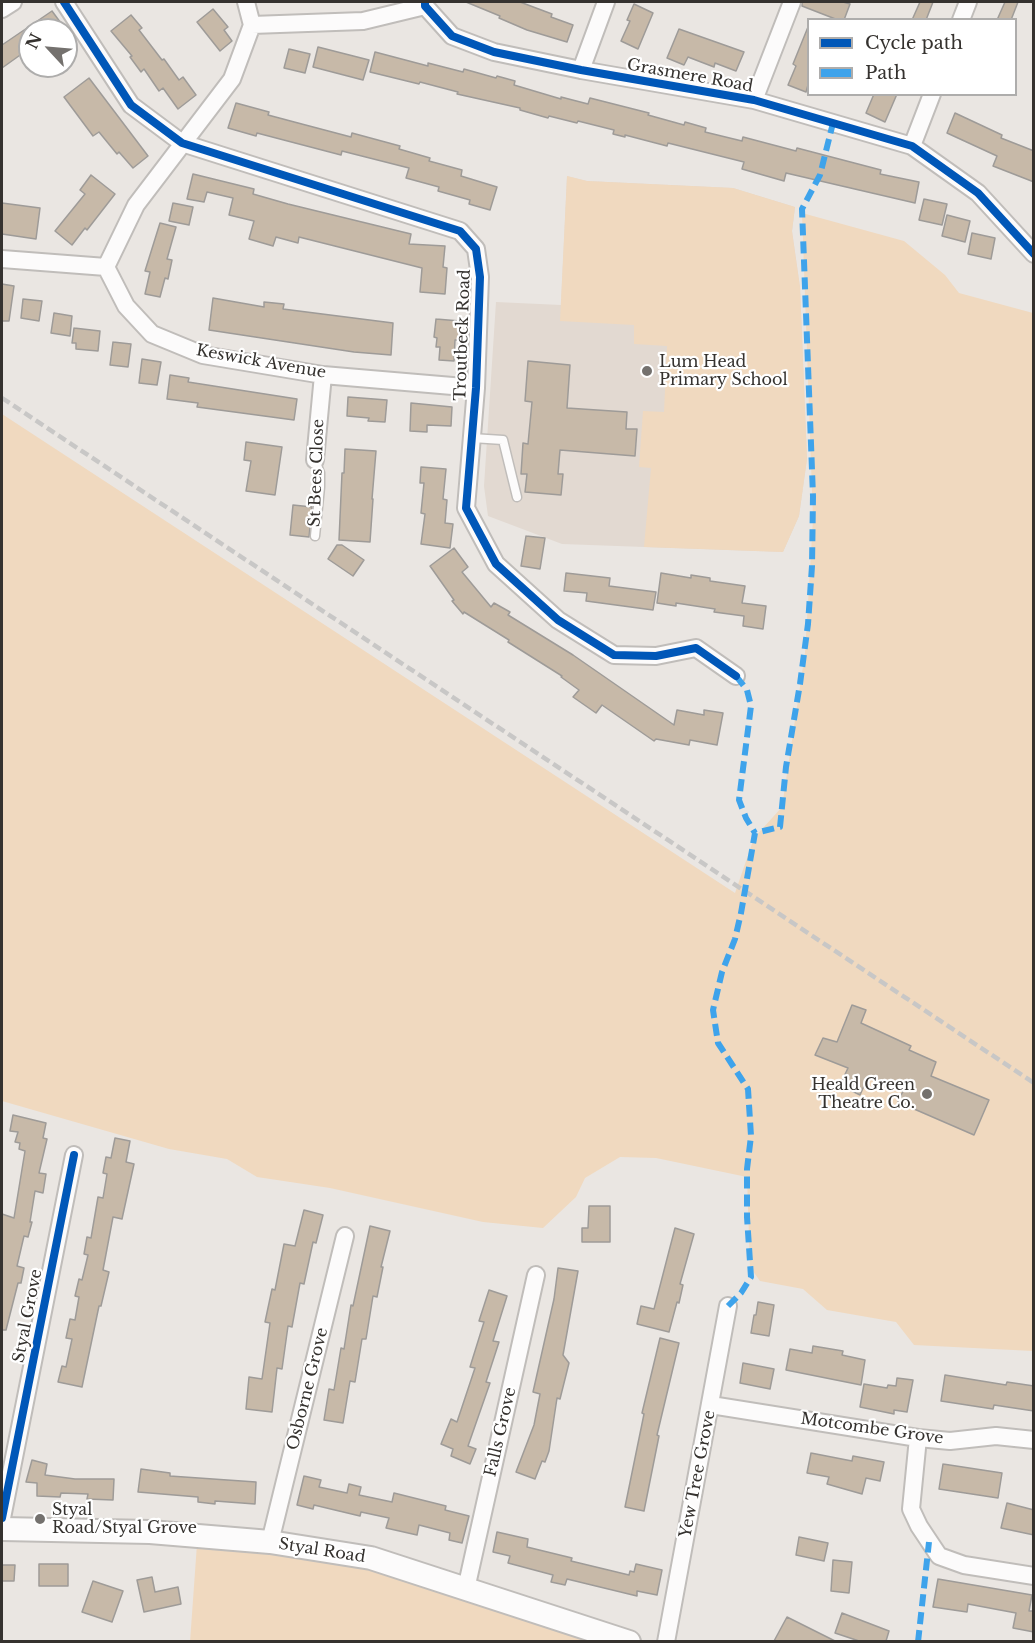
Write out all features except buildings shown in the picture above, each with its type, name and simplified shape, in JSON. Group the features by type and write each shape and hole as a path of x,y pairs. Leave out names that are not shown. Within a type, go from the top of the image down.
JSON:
{"main road":[{"name":"Styal Road","path":"2,1529 150,1532 270,1542 371,1558 629,1641"}],"street":[{"path":"2,9 13,2"},
{"name":"Troutbeck Road","path":"63,2 131,105 182,143 460,231 476,249 480,277 476,388 466,507 496,564 558,620 614,655 656,656 696,648 736,676"},
{"path":"2,259 106,267 136,205 232,79 252,25 246,2"},
{"path":"581,70 606,2"},
{"path":"754,100 792,2"},
{"path":"962,18 968,2"},
{"path":"252,25 363,21 425,4"},
{"name":"Grasmere Road","path":"425,4 452,36 494,52 581,70 754,100 912,146 978,193 1034,254"},
{"path":"912,146 931,96"},
{"name":"Keswick Avenue","path":"106,267 126,306 152,334 203,355 323,375 476,388"},
{"name":"St Bees Close","path":"315,460 323,375"},
{"name":"Styal Grove","path":"2,1518 74,1155"},
{"name":"Osborne Grove","path":"270,1542 345,1236"},
{"name":"Falls Grove","path":"466,1589 536,1275"},
{"name":"Yew Tree Grove","path":"666,1641 728,1306"},
{"name":"Motcombe Grove","path":"711,1405 918,1438 950,1441 996,1436 1034,1440"},
{"path":"918,1438 911,1509 939,1556 964,1564 1034,1576"}],"lane":[{"path":"472,438 504,440 517,497"},
{"name":"St Bees Close","path":"315,460 320,473 320,487 315,536"}],"shaded area":[{"name":"Lum Head Primary School","path":"567,176 587,181 733,188 795,207 792,231 800,287 807,459 799,516 783,552 562,544 488,516 484,486 496,302 561,305"},
{"name":"Lum Head Primary School","path":"567,176 587,181 733,188 795,207 792,231 800,287 807,459 799,516 783,552 644,547 651,468 639,467 643,411 664,412 667,346 634,344 634,325 560,321"},
{"path":"802,213 904,241 945,275 959,293 1033,313 1033,1351 914,1345 896,1322 827,1310 803,1289 760,1281 750,1267 747,1177 656,1158 620,1157 585,1178 576,1197 543,1228 483,1222 330,1188 257,1177 227,1159 169,1149 2,1101 2,414 735,893 754,838 782,807 805,653 813,519"},
{"path":"197,1544 359,1564 600,1642 190,1642"}],"railway":[{"path":"2,398 1034,1083"}],"marked path":[{"path":"728,1306 741,1293 751,1277 747,1217 747,1169 751,1136 748,1089 718,1043 713,1010 722,972 735,939 755,833 780,827 786,767 800,684 808,624 813,496 802,209 820,175 833,123"},
{"path":"736,676 747,690 751,706 739,800 755,833"},
{"path":"918,1642 929,1542"}],"cycle path":[{"path":"64,2 131,105 182,143 460,231 476,249 480,277 476,388 466,508 496,564 558,620 614,655 656,656 696,648 736,676"},
{"path":"425,2 425,6 452,36 494,52 581,70 754,100 912,146 978,193 1034,254"},
{"path":"2,1518 74,1155"}],"place":[{"name":"Lum Head Primary School","path":"647,371"},
{"name":"Heald Green Theatre Co.","path":"927,1094"},
{"name":"Styal Road/Styal Grove","path":"40,1519"}]}
